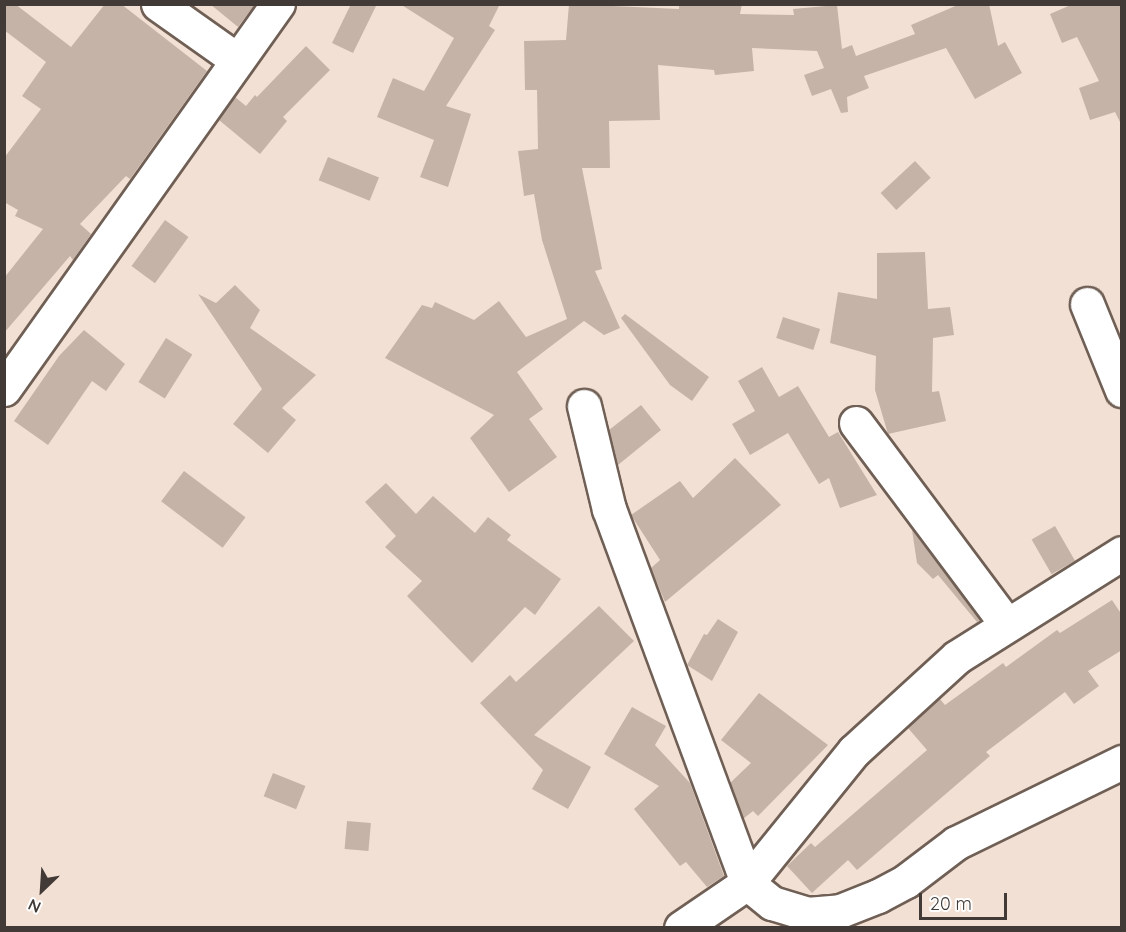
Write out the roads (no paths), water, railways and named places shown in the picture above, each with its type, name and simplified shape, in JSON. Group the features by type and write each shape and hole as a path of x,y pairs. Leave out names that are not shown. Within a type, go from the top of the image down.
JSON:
{"street":[{"path":"158,4 237,60"},
{"path":"4,389 278,4"},
{"path":"1087,304 1122,390"},
{"path":"584,406 609,509 747,883 781,906 807,914 840,911 906,881 956,843 1122,762"},
{"path":"856,423 1007,625"},
{"path":"681,927 747,883 854,752 957,657 1122,553"}]}
